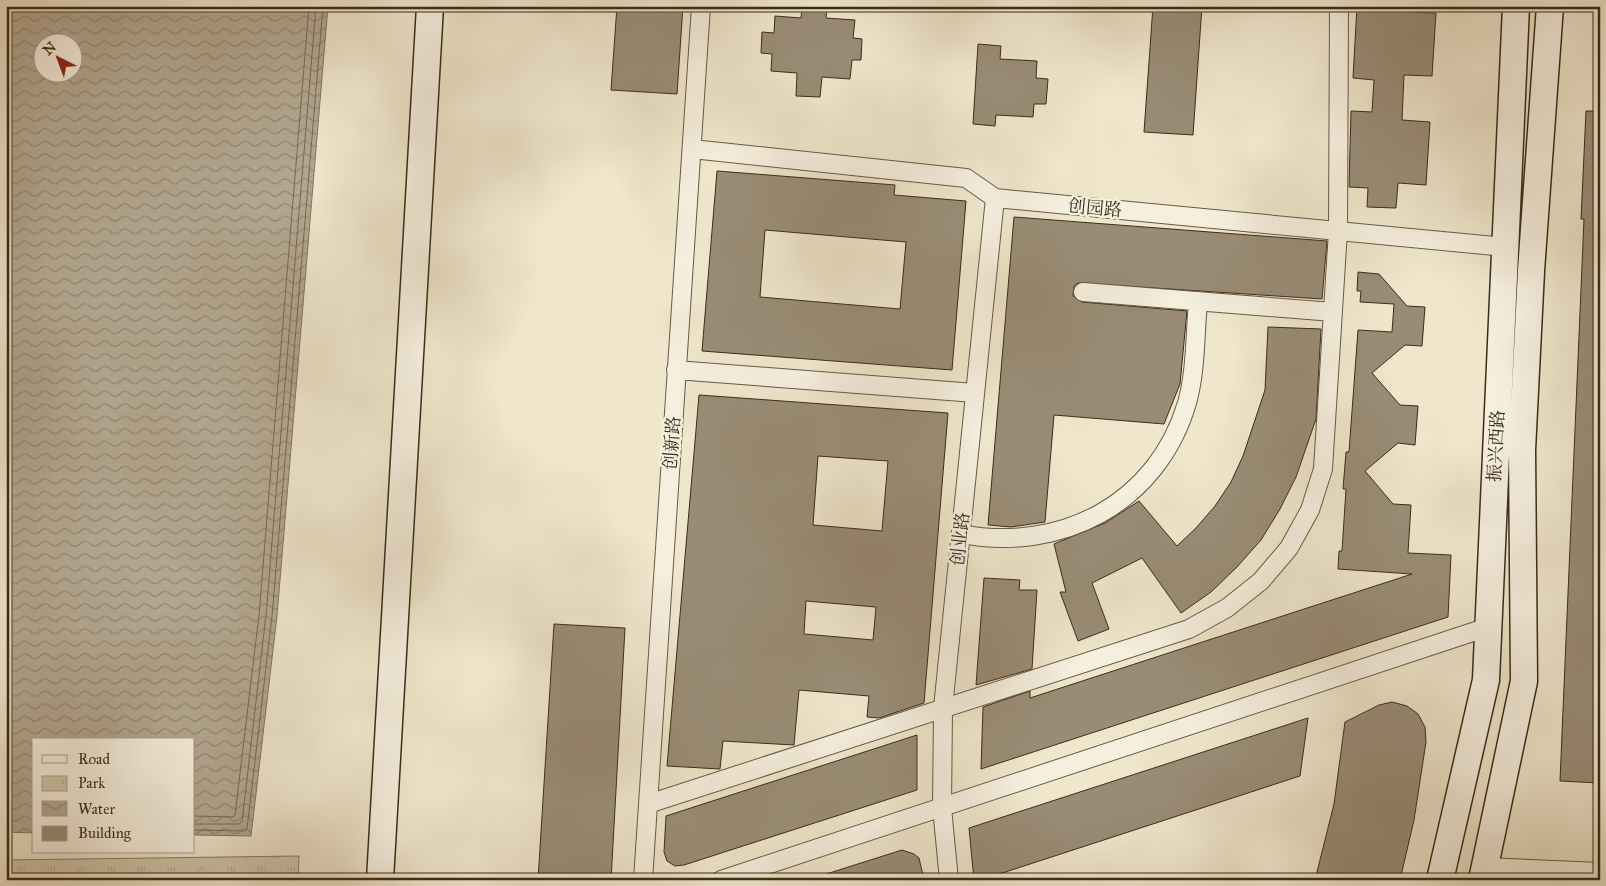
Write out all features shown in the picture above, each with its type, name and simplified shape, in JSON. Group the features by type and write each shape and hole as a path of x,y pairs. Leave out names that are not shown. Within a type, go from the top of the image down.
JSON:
{"main road":[{"path":"380,880 430,6"},
{"name":"振兴西路","path":"1440,880 1486,680 1516,6"},
{"name":"振兴西路","path":"1484,874 1524,681 1522,450 1531,271 1550,6"}],"street":[{"name":"创新路","path":"643,880 701,6"},
{"path":"648,804 1189,629 1227,608 1261,581 1289,548 1310,510 1323,470 1338,231 1340,6"},
{"name":"创园路","path":"692,149 966,178 995,198 1505,247"},
{"name":"创业路","path":"949,880 942,808 943,708 995,198"},
{"path":"1083,292 1333,312"},
{"path":"961,534 981,538 1023,538 1065,530 1106,510 1140,483 1169,445 1187,401 1192,378 1198,301"},
{"path":"676,370 975,393"},
{"path":"721,880 1488,627"},
{"path":"1484,874 1600,872"}],"green space":[{"path":"299,856 298,880 6,880 6,860"}],"water":[{"path":"6,6 328,6 277,616 251,836 195,835 195,738 32,738 32,833 6,832"}],"building":[{"path":"617,6 683,6 677,94 611,90"},
{"path":"802,6 827,6 826,18 855,20 853,38 862,39 861,60 852,60 850,79 822,77 820,97 796,96 797,73 771,71 772,54 761,53 762,32 774,33 775,16 801,18"},
{"path":"1153,6 1202,6 1193,135 1144,132"},
{"path":"1357,6 1408,6 1408,12 1436,13 1432,76 1404,75 1402,120 1430,122 1426,185 1398,183 1396,208 1367,207 1368,188 1349,187 1351,111 1372,112 1374,80 1353,78"},
{"path":"978,44 1001,46 1000,59 1037,61 1036,78 1048,79 1046,104 1034,104 1033,117 996,115 995,126 973,124"},
{"path":"1586,111 1600,111 1600,783 1560,781 1584,219 1581,219"},
{"path":"717,171 895,185 894,195 966,201 952,370 702,351","holes":["765,230 906,242 900,309 760,297"]},
{"path":"1014,217 1327,241 1322,299 1078,283 1074,286 1073,296 1082,302 1187,311 1180,384 1164,424 1054,415 1045,522 1011,527 988,525"},
{"path":"1358,272 1379,274 1407,306 1425,307 1422,346 1405,345 1372,373 1400,405 1418,406 1415,445 1398,443 1365,471 1393,504 1411,505 1408,553 1451,555 1448,617 981,769 983,707 1030,691 1030,698 1412,574 1338,569 1339,551 1342,551 1346,489 1343,489 1346,452 1349,452 1358,330 1392,332 1394,304 1360,302 1361,291 1357,291"},
{"path":"1268,327 1321,329 1316,419 1296,477 1280,509 1261,540 1237,567 1211,592 1181,613 1142,558 1092,583 1109,629 1078,641 1060,592 1066,592 1054,544 1105,523 1139,501 1177,546 1196,528 1215,506 1231,482 1243,456 1265,390"},
{"path":"699,395 948,413 924,703 879,718 867,717 869,696 799,690 794,745 723,741 720,769 667,766","holes":["818,456 888,461 882,531 813,525","806,601 876,607 873,640 804,634"]},
{"path":"984,578 1020,580 1019,590 1037,590 1032,669 976,685"},
{"path":"554,624 625,628 611,880 538,880"},
{"path":"1392,702 1407,706 1418,714 1425,727 1426,742 1414,820 1400,880 1315,880 1334,804 1345,722 1379,705"},
{"path":"1308,718 1300,776 981,880 974,880 969,828"},
{"path":"917,735 917,790 684,865 675,866 667,861 664,852 666,816"},
{"path":"902,850 919,858 924,880 821,880 820,876"}]}
